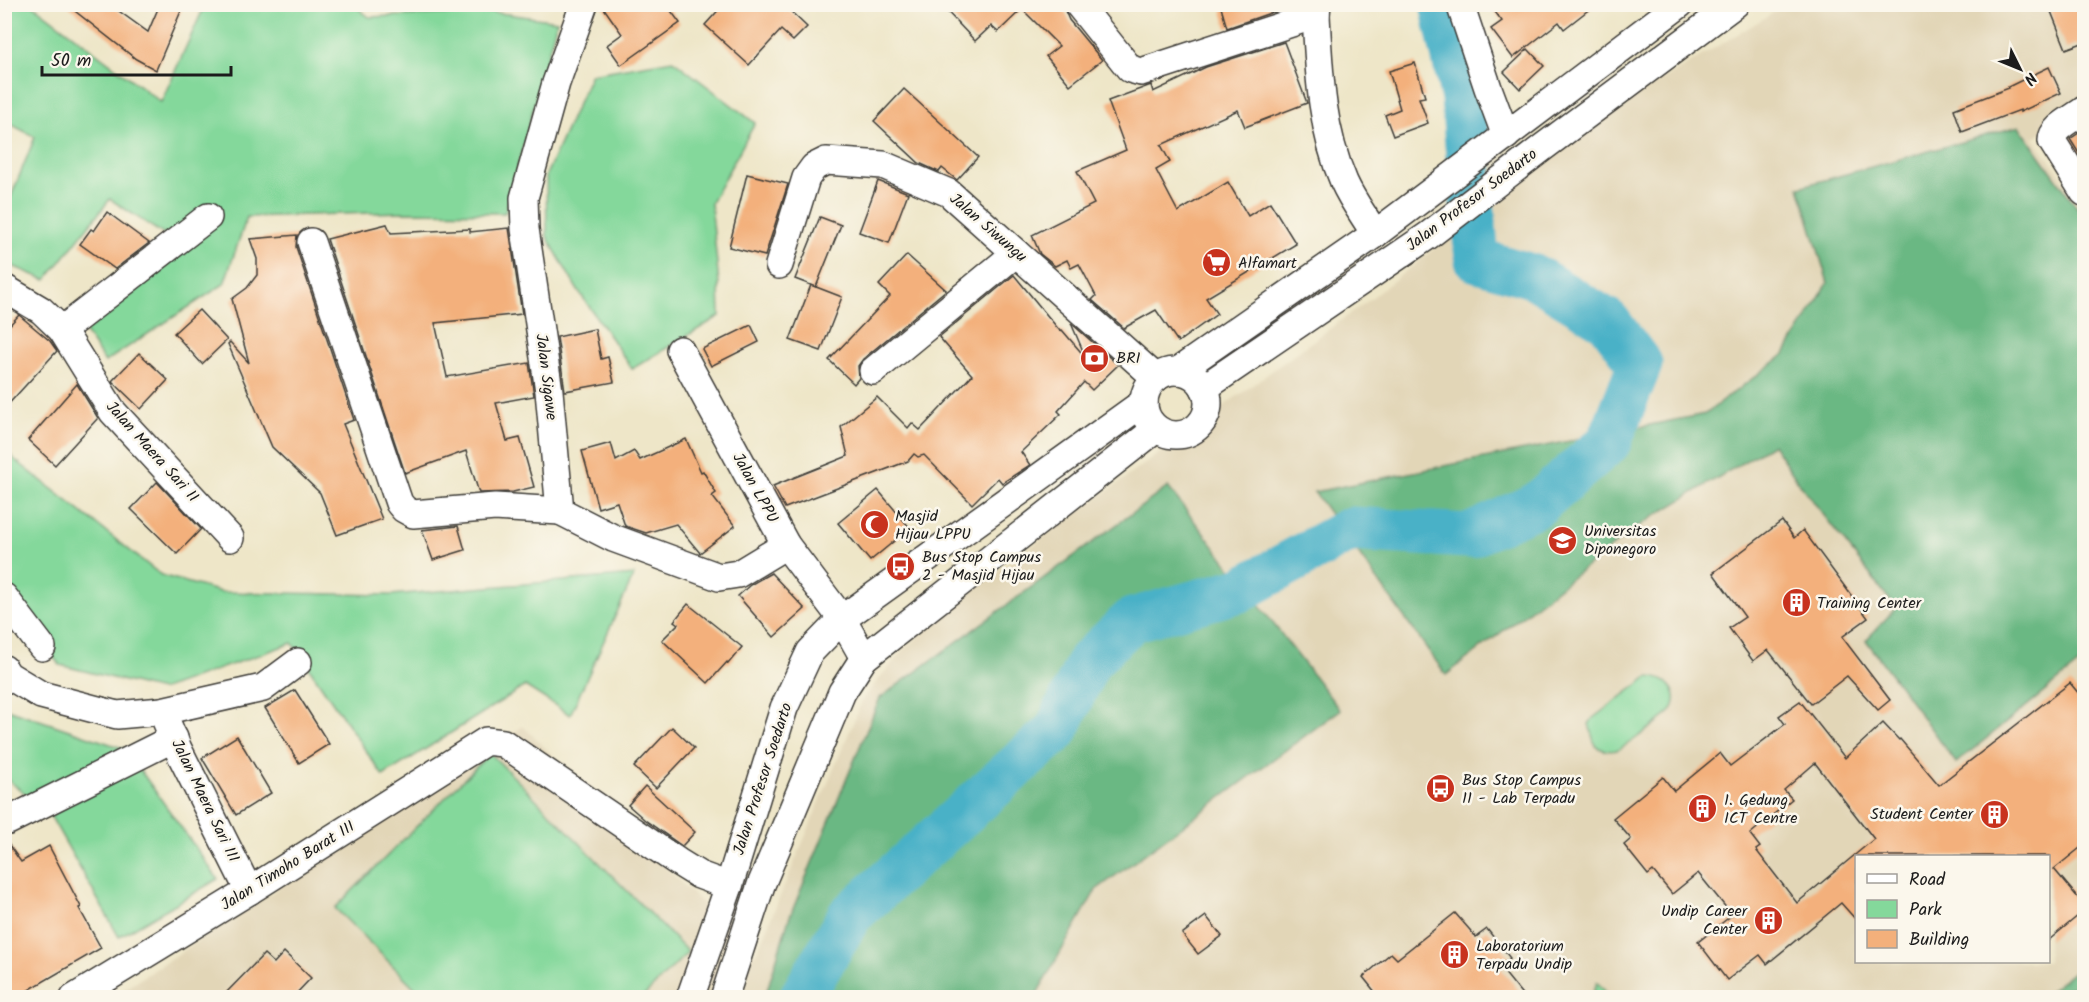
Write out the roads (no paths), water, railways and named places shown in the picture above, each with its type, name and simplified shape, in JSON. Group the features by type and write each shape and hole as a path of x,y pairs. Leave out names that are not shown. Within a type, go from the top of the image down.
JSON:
{"street":[{"name":"Jalan Sigawe","path":"560,512 549,391 525,229 524,198 556,83 584,4"},
{"path":"1078,4 1130,69 1142,72 1317,10 1320,89 1333,153 1345,184 1375,234"},
{"path":"1460,4 1488,88 1497,143"},
{"name":"Jalan Profesor Soedarto","path":"690,998 729,886 784,708 810,652 842,619 1144,402 1146,393 1167,375 1375,234 1680,4"},
{"name":"Jalan Profesor Soedarto","path":"1204,388 1429,235 1735,4"},
{"path":"2085,110 2052,134 2052,141 2085,192"},
{"name":"Jalan Siwungu","path":"779,265 806,178 814,167 826,162 883,165 949,193 1016,253 1167,375"},
{"path":"62,330 208,217"},
{"path":"311,242 399,503 404,509 413,514 495,507 560,512 613,538 719,577 738,574 786,545"},
{"path":"873,371 1016,253"},
{"name":"Jalan Maera Sari II","path":"4,288 41,310 62,330 113,412 230,538"},
{"name":"Jalan LPPU","path":"680,350 786,545 842,619 864,658"},
{"path":"1144,402 1147,417 1156,429 1166,433 1186,434 1201,423 1208,406 1204,388 1196,378 1167,375"},
{"name":"Jalan Profesor Soedarto","path":"724,998 761,885 842,692 864,658 1156,429"},
{"path":"4,597 42,647"},
{"path":"4,669 8,675 41,695 117,715 162,711 263,688 298,662"},
{"name":"Jalan Maera Sari III","path":"162,711 249,891"},
{"path":"8,821 174,738"},
{"name":"Jalan Timoho Barat III","path":"74,998 249,891 486,741 503,743 678,862 699,875 729,886"}],"waterway":[{"path":"801,998 850,915 1056,731 1089,661 1132,620 1240,590 1351,529 1469,536 1538,504 1609,442 1640,364 1608,321 1535,277 1477,260 1463,98 1442,4"}],"place":[{"name":"Alfamart","path":"1217,263"},
{"name":"BRI","path":"1095,358"},
{"name":"Masjid Hijau LPPU","path":"874,525"},
{"name":"Universitas Diponegoro","path":"1563,540"},
{"name":"Bus Stop Campus 2 - Masjid Hijau","path":"901,566"},
{"name":"Training Center","path":"1796,603"},
{"name":"Bus Stop Campus 11 - Lab Terpadu","path":"1441,789"},
{"name":"1. Gedung ICT Centre","path":"1703,809"},
{"name":"Student Center","path":"1994,814"},
{"name":"Undip Career Center","path":"1768,920"},
{"name":"Laboratorium Terpadu Undip","path":"1455,955"}]}
